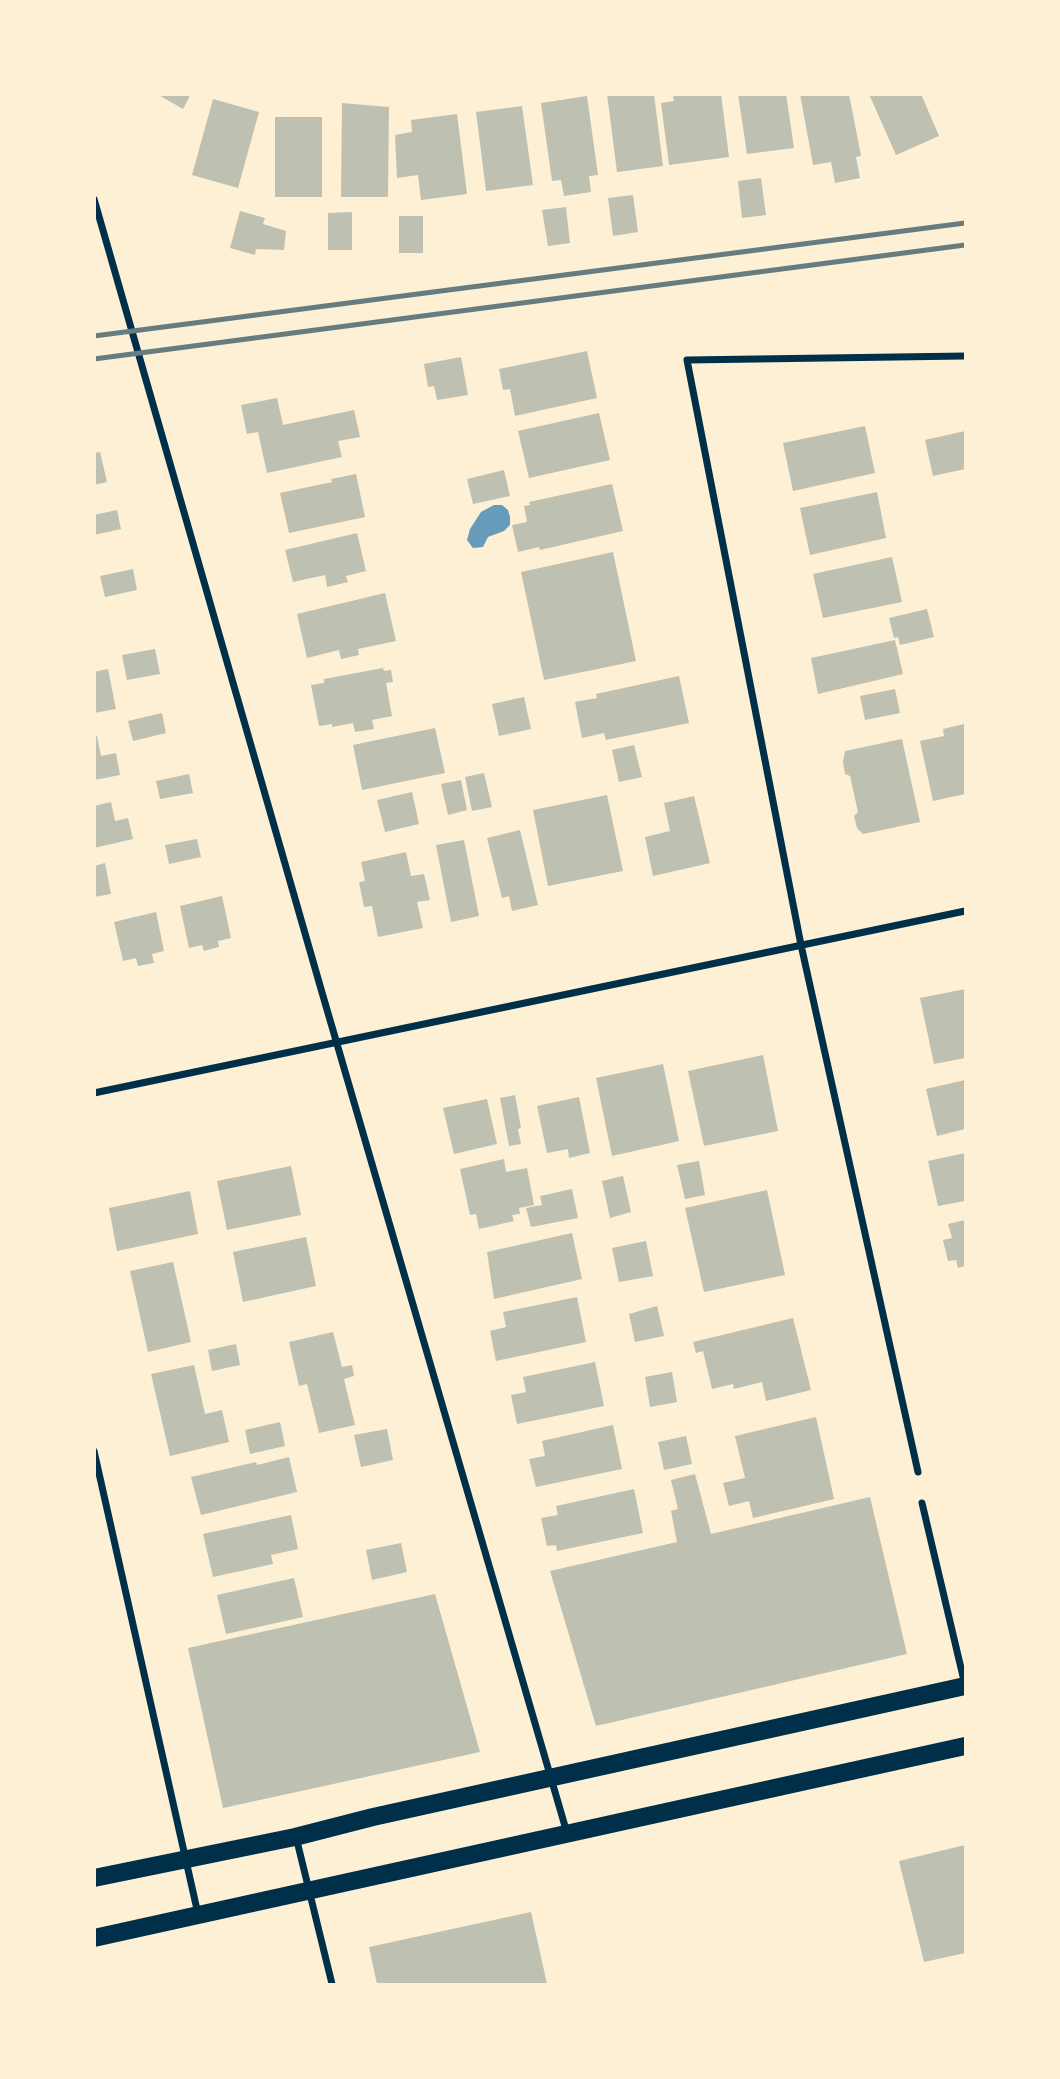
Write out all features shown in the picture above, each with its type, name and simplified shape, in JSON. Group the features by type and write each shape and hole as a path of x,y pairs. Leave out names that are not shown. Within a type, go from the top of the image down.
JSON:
{"main road":[{"path":"94,1878 295,1837 373,1817 965,1686"},
{"path":"94,1938 965,1746"}],"street":[{"path":"94,199 568,1833"},
{"path":"918,1472 802,945 687,360 965,356"},
{"path":"94,1093 965,911"},
{"path":"94,1451 198,1915"},
{"path":"922,1503 965,1686"},
{"path":"295,1837 332,1984"}],"water":[{"path":"494,505 502,505 508,510 510,525 504,531 488,537 483,547 473,548 467,540 470,529 481,512"}],"building":[{"path":"157,94 191,94 183,109"},
{"path":"607,94 654,94 663,166 617,172"},
{"path":"673,94 721,94 729,157 669,165 661,103 674,101"},
{"path":"738,94 786,94 794,148 747,154"},
{"path":"800,94 849,94 861,156 856,157 860,178 835,183 831,162 813,165"},
{"path":"869,94 921,94 939,136 896,155"},
{"path":"587,96 598,175 589,176 591,192 564,196 561,180 552,181 541,103"},
{"path":"213,99 259,112 238,188 192,175"},
{"path":"342,103 389,107 388,197 341,197"},
{"path":"522,106 533,185 486,191 476,112"},
{"path":"457,114 467,194 421,200 418,175 397,178 395,135 412,132 411,120"},
{"path":"275,117 322,117 322,197 275,197"},
{"path":"761,178 766,215 742,218 738,181"},
{"path":"633,195 638,232 613,236 608,198"},
{"path":"566,207 570,243 548,246 542,210"},
{"path":"240,211 265,218 263,224 286,231 284,250 256,249 255,255 230,248"},
{"path":"352,212 352,250 328,250 328,213"},
{"path":"399,216 423,216 423,253 399,253"},
{"path":"587,351 597,398 515,416 510,389 503,390 499,369"},
{"path":"461,357 468,395 437,400 434,386 428,387 424,364"},
{"path":"277,398 283,425 354,410 360,437 338,441 342,457 267,473 258,432 247,434 241,405"},
{"path":"599,413 610,460 529,478 518,431"},
{"path":"865,426 875,473 793,491 783,443"},
{"path":"965,431 965,469 933,476 925,440"},
{"path":"100,452 107,482 94,485 94,453"},
{"path":"504,470 510,496 473,504 467,479"},
{"path":"356,474 365,517 289,533 280,493"},
{"path":"612,484 623,531 540,550 539,547 518,552 512,525 527,522 524,506 530,505 529,502"},
{"path":"877,492 886,538 810,555 800,508"},
{"path":"117,510 121,529 94,535 94,515"},
{"path":"357,533 366,571 346,576 348,582 327,587 325,575 293,582 285,550"},
{"path":"613,552 636,661 544,680 521,572"},
{"path":"892,557 902,602 823,618 813,574"},
{"path":"133,569 137,590 105,597 100,576"},
{"path":"385,593 396,641 358,649 359,655 341,659 339,650 307,658 297,614"},
{"path":"927,609 934,637 900,645 898,637 894,638 889,618"},
{"path":"895,640 903,674 818,694 811,658"},
{"path":"155,649 160,674 127,680 122,655"},
{"path":"383,668 384,671 391,670 393,682 386,683 392,716 372,720 374,729 355,732 353,723 332,727 332,724 319,726 311,685 324,683 324,679"},
{"path":"108,669 116,709 94,713 94,672"},
{"path":"679,676 689,723 606,740 604,733 582,738 575,702 597,698 596,694"},
{"path":"895,689 900,713 865,720 860,696"},
{"path":"524,697 531,729 499,736 492,704"},
{"path":"162,713 166,733 133,741 128,721"},
{"path":"964,724 965,794 933,801 920,741 944,736 943,729"},
{"path":"435,728 445,773 362,790 353,745"},
{"path":"97,736 101,756 116,753 120,775 94,780 94,737"},
{"path":"902,739 920,822 863,834 857,828 854,816 858,812 850,776 845,774 845,751"},
{"path":"634,745 642,777 619,782 612,750"},
{"path":"484,773 492,807 472,811 465,777"},
{"path":"189,774 193,793 160,799 156,781"},
{"path":"461,780 467,810 448,815 441,784"},
{"path":"412,792 419,824 385,832 377,800"},
{"path":"607,795 623,871 548,886 533,810"},
{"path":"694,796 710,863 653,876 645,837 670,831 664,803"},
{"path":"111,802 115,821 128,818 133,839 94,848 94,806"},
{"path":"520,830 538,905 512,911 509,896 502,898 487,838"},
{"path":"197,839 201,857 169,864 165,845"},
{"path":"464,840 479,916 451,922 436,845"},
{"path":"406,852 411,876 424,874 430,900 417,902 423,928 378,937 372,906 364,907 359,882 365,881 361,862"},
{"path":"105,863 111,894 94,897 94,866"},
{"path":"222,896 231,938 218,941 219,947 204,951 202,945 189,948 180,906"},
{"path":"156,912 164,951 152,954 154,963 138,966 136,958 123,961 114,922"},
{"path":"965,989 965,1058 934,1064 920,998"},
{"path":"763,1055 778,1131 704,1146 688,1071"},
{"path":"663,1064 679,1141 612,1156 596,1078"},
{"path":"965,1080 965,1129 937,1136 926,1089"},
{"path":"515,1095 521,1144 509,1146 500,1098"},
{"path":"579,1097 590,1153 569,1158 568,1149 547,1153 537,1106"},
{"path":"487,1099 497,1144 454,1154 443,1108"},
{"path":"965,1153 965,1201 938,1206 928,1161"},
{"path":"504,1159 506,1172 527,1168 534,1205 519,1208 520,1214 512,1215 514,1221 479,1229 476,1214 470,1215 460,1169"},
{"path":"699,1161 705,1195 685,1199 677,1165"},
{"path":"291,1166 301,1215 227,1230 217,1181"},
{"path":"623,1176 631,1212 610,1218 602,1181"},
{"path":"572,1189 578,1218 531,1227 526,1208 542,1205 540,1196"},
{"path":"767,1190 785,1275 704,1292 685,1208"},
{"path":"190,1191 198,1234 117,1251 109,1208"},
{"path":"965,1220 965,1266 958,1268 956,1260 948,1261 943,1240 952,1238 948,1224"},
{"path":"572,1233 582,1279 494,1299 487,1252"},
{"path":"306,1237 316,1286 243,1302 233,1252"},
{"path":"646,1241 653,1276 619,1282 612,1248"},
{"path":"173,1262 191,1342 148,1352 130,1271"},
{"path":"577,1297 586,1342 496,1361 490,1331 506,1327 503,1312"},
{"path":"657,1306 664,1336 635,1342 629,1314"},
{"path":"793,1318 811,1390 766,1401 762,1382 734,1389 733,1384 712,1389 703,1351 696,1353 693,1342"},
{"path":"333,1332 342,1367 352,1365 354,1376 344,1379 355,1425 319,1433 307,1384 299,1386 289,1342"},
{"path":"236,1344 240,1365 212,1371 208,1350"},
{"path":"595,1362 604,1406 517,1424 511,1395 526,1392 523,1377"},
{"path":"194,1365 205,1414 222,1410 229,1442 170,1456 151,1374"},
{"path":"672,1372 677,1402 650,1407 645,1377"},
{"path":"816,1417 834,1499 753,1518 749,1501 729,1506 723,1483 745,1478 735,1436"},
{"path":"280,1422 285,1446 250,1454 245,1430"},
{"path":"613,1425 622,1469 536,1487 529,1459 545,1456 542,1441"},
{"path":"387,1429 393,1460 361,1467 354,1435"},
{"path":"686,1436 692,1464 664,1470 658,1442"},
{"path":"289,1457 297,1492 201,1515 191,1477"},
{"path":"695,1474 711,1534 870,1497 907,1654 596,1726 550,1571 677,1542 671,1511 678,1509 671,1480"},
{"path":"634,1489 643,1533 557,1551 556,1545 547,1546 541,1518 558,1515 556,1506"},
{"path":"291,1515 298,1549 271,1555 273,1564 213,1577 203,1534"},
{"path":"401,1543 407,1572 372,1580 366,1550"},
{"path":"294,1578 303,1617 226,1634 217,1595"},
{"path":"435,1594 480,1752 223,1808 188,1648"},
{"path":"965,1845 965,1953 924,1962 899,1861"},
{"path":"531,1912 547,1984 377,1984 369,1947"}],"railway":[{"path":"94,336 965,223"},
{"path":"94,359 965,245"}]}
